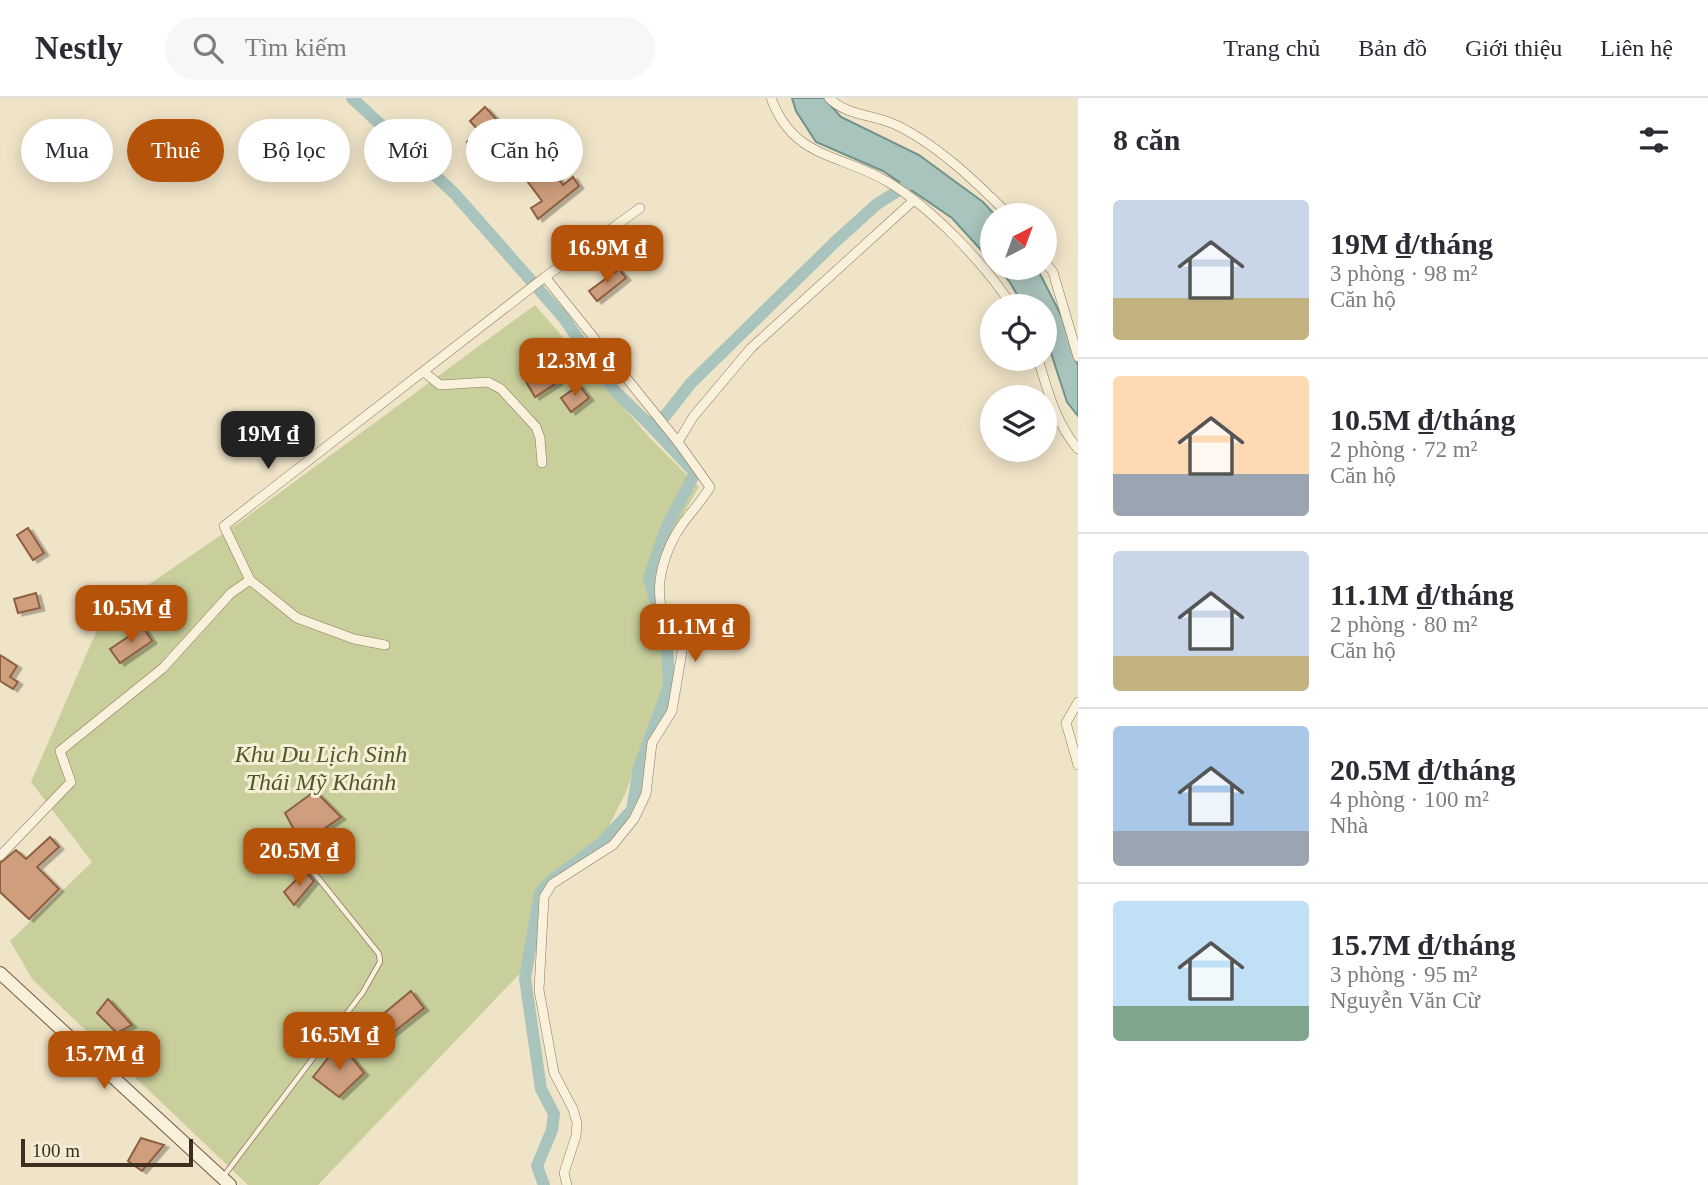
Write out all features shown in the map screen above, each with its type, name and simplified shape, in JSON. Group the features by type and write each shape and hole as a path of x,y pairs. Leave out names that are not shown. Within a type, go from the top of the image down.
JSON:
{"main road":[{"path":"0,973 226,1182"}],"street":[{"path":"771,98 788,127 806,146 889,182 974,256 1004,294"},
{"path":"829,98 847,109 892,123 917,137 996,203"},
{"path":"678,442 693,416 751,348 911,199"},
{"path":"384,645 354,639 296,618 250,580 224,526 544,278 640,208"},
{"path":"544,278 678,442 710,487 679,528 662,575 659,596 661,607 670,629 683,646 671,711 652,744 646,794 634,819 607,850 552,884 543,902 539,990 554,1073 573,1109 577,1123 576,1136 564,1173 567,1185"},
{"path":"1055,280 1078,357"},
{"path":"1042,371 1053,408 1078,449"},
{"path":"424,372 440,385 488,382 500,389 536,427 540,438 542,463"},
{"path":"0,856 71,782 60,751 163,668 231,593 250,580"},
{"path":"1078,702 1066,723 1078,765"}],"lane":[{"path":"226,1182 363,992 380,961 379,954 286,838"}],"green space":[{"name":"Khu Du Lịch Sinh Thái Mỹ Khánh","path":"535,305 650,438 699,487 646,578 669,669 626,792 606,832 538,888 527,966 318,1185 248,1185 33,980 10,941 92,862 31,782 103,616 237,524"}],"water":[{"path":"792,98 824,98 841,117 919,155 983,202 980,203 980,249 952,218 883,171 816,142 796,111"},
{"path":"1043,280 1050,294 1017,294 1009,281"},
{"path":"1057,307 1066,325 1078,366 1078,416 1067,402 1057,371"}],"building":[{"path":"485,107 496,119 472,119"},
{"path":"528,182 561,182 563,185 567,182 576,182 579,186 538,219 531,208 542,201"},
{"path":"619,269 626,278 597,301 589,291"},
{"path":"534,373 540,381 553,373 558,382 535,397 525,380"},
{"path":"579,385 589,398 571,412 561,398"},
{"path":"28,528 44,553 33,560 17,535"},
{"path":"36,593 40,608 18,613 14,599"},
{"path":"143,627 152,641 120,663 110,649"},
{"path":"0,655 17,666 10,677 18,682 13,689 0,681"},
{"path":"315,791 341,817 302,844 285,813"},
{"path":"50,837 59,847 37,867 59,889 29,919 0,892 0,863 16,850 26,859"},
{"path":"305,871 314,881 294,905 284,892"},
{"path":"411,991 424,1008 370,1051 365,1029"},
{"path":"108,999 132,1025 117,1033 97,1013"},
{"path":"340,1043 364,1073 339,1097 313,1077"},
{"path":"141,1138 164,1145 142,1171 128,1161"}],"waterway":[{"path":"352,98 454,193 563,317 615,391 648,423 665,416 691,383 835,242 877,204 909,184"},
{"path":"544,1185 537,1166 552,1130 554,1114 541,1089 525,978 540,893 551,881 600,844 632,810 639,768 669,686 667,645 649,578 667,526 695,473 648,423"}]}
